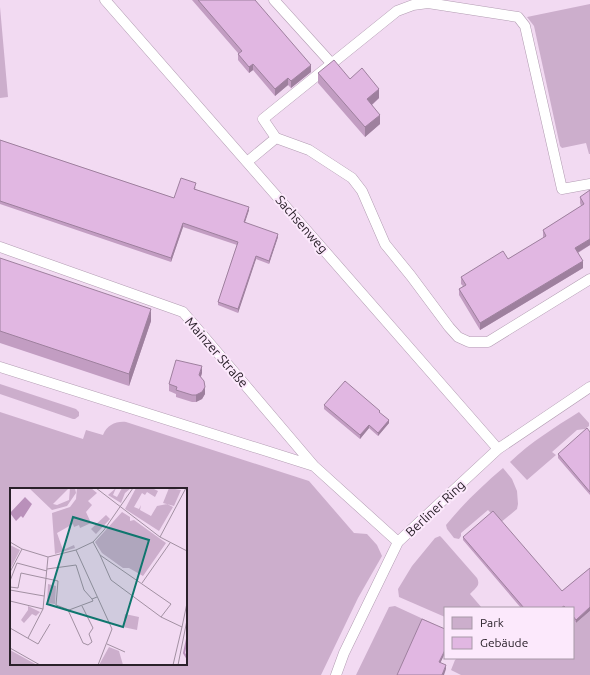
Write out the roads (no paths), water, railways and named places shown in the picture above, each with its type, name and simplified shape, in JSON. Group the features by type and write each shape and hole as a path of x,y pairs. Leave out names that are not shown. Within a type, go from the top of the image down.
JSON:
{"lane":[{"name":"Sachsenweg","path":"105,0 498,449"},
{"path":"274,0 332,64"},
{"path":"590,184 562,189 525,26 518,17 426,2 413,4 397,10 263,120 276,138 309,150 352,178 362,191 385,244 458,337 469,342 488,342 590,279"},
{"path":"247,162 276,138"},
{"name":"Mainzer Straße","path":"0,247 183,312 314,466 398,542"},
{"name":"Mainzer Straße","path":"0,368 314,466"},
{"name":"Berliner Ring","path":"336,675 344,653 398,542 498,449 590,387"}]}
